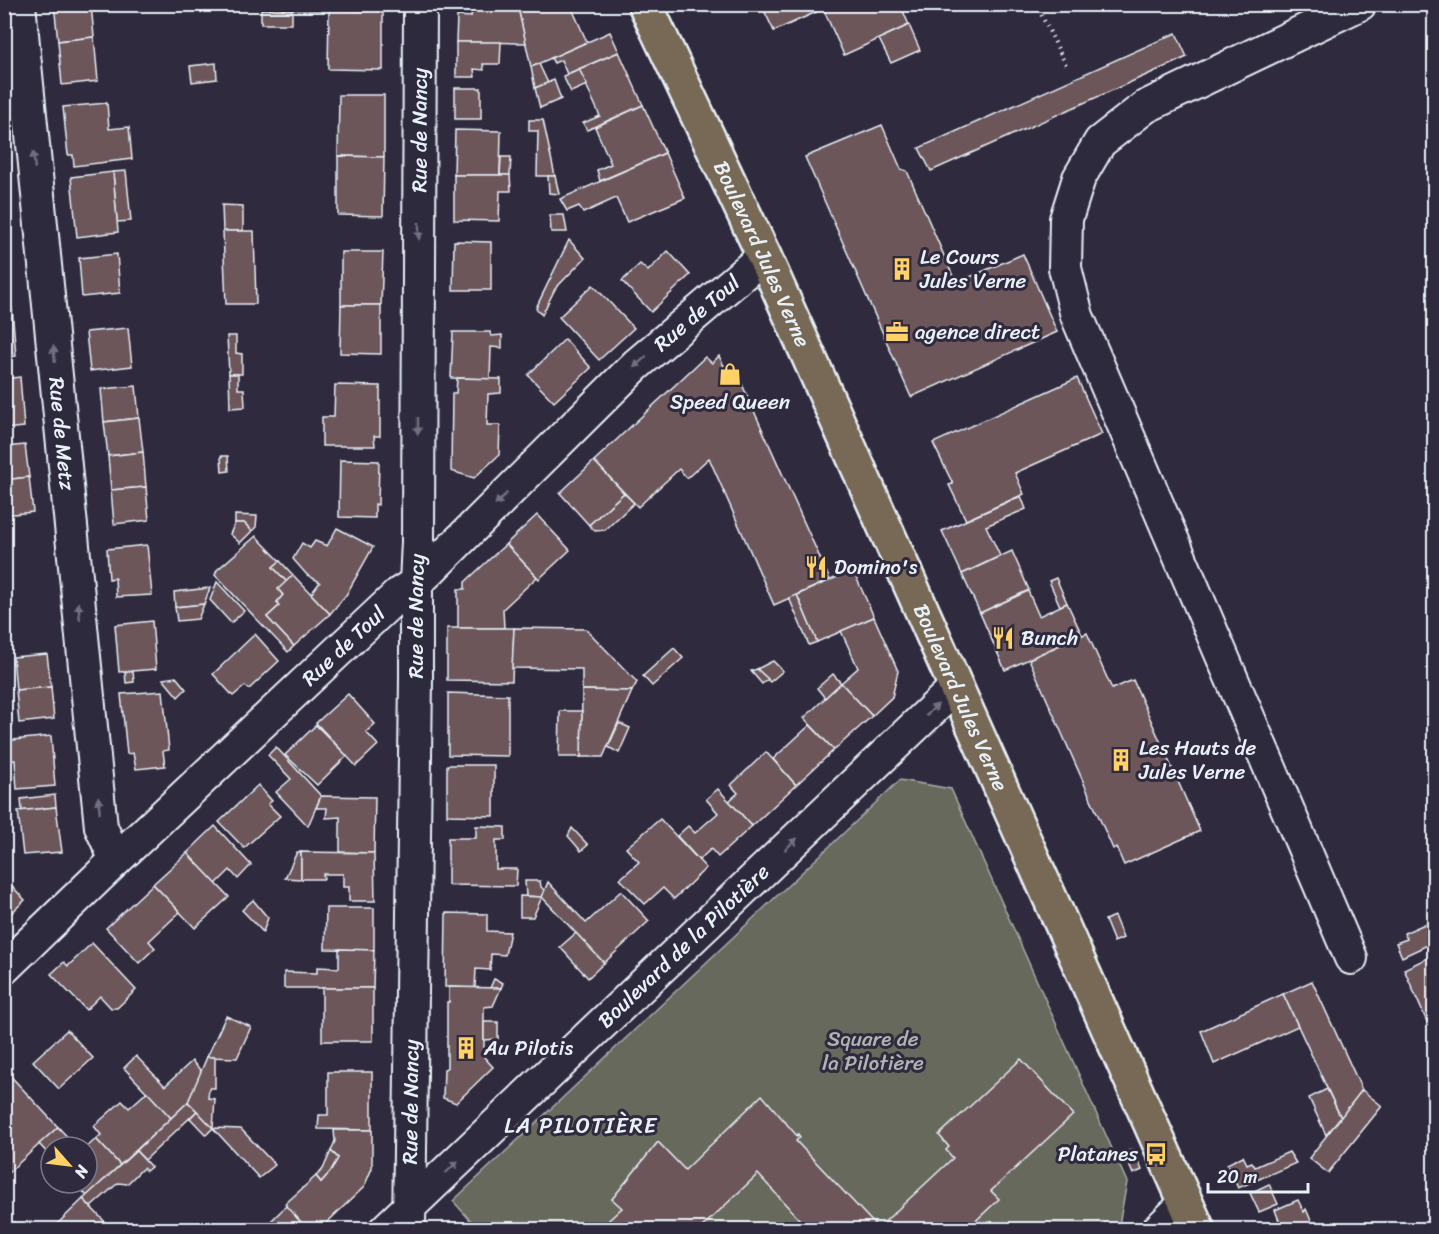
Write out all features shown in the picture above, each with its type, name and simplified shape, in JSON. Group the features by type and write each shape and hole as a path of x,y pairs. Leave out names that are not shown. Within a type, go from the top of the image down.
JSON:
{"main road":[{"name":"Boulevard Jules Verne","path":"645,4 764,256 1192,1216"}],"street":[{"name":"Rue de Metz","path":"19,4 101,827 116,860"},
{"name":"Rue de Nancy","path":"409,1218 418,541 420,4"},
{"path":"1351,958 1077,316 1065,268 1066,219 1078,178 1100,142 1145,107 1360,4"},
{"name":"Rue de Toul","path":"4,968 400,593 416,583 636,365 764,256"},
{"name":"Boulevard de la Pilotière","path":"385,1230 409,1218 956,687"},
{"path":"1158,1230 1192,1216"}],"path":[{"path":"1036,4 1066,65"}],"green space":[{"name":"Square de la Pilotière","path":"900,780 951,789 1127,1182 1118,1230 479,1230 453,1201"}],"building":[{"path":"54,4 91,4 94,37 58,41"},
{"path":"269,4 384,4 383,11 269,9"},
{"path":"517,4 570,4 587,42 531,67"},
{"path":"761,4 821,4 823,9 774,31"},
{"path":"821,4 900,4 909,25 844,55"},
{"path":"480,5 518,8 526,43 456,42 457,16 471,17 472,11 480,11"},
{"path":"261,9 292,10 292,24 261,24"},
{"path":"329,10 383,11 383,70 328,69"},
{"path":"909,25 920,50 891,63 879,39"},
{"path":"610,32 619,52 567,74 561,60 554,63 551,58"},
{"path":"1176,33 1187,57 931,171 919,148"},
{"path":"94,37 98,81 62,85 58,41"},
{"path":"456,42 501,42 500,64 483,64 484,70 474,69 475,77 456,77"},
{"path":"619,52 643,105 587,130 583,123 600,116 579,69"},
{"path":"216,63 217,79 192,82 190,66"},
{"path":"539,64 548,83 535,88 531,67"},
{"path":"579,69 587,85 571,92 563,76"},
{"path":"554,80 561,99 540,108 535,88"},
{"path":"455,88 481,88 481,119 455,119"},
{"path":"339,95 384,95 384,157 338,156"},
{"path":"107,103 109,129 129,127 132,159 74,166 73,155 68,155 63,107"},
{"path":"643,105 665,153 600,181 597,170 611,164 595,127"},
{"path":"529,120 543,120 555,176 537,176 538,131 529,131"},
{"name":"Le Cours Jules Verne","path":"882,125 901,169 907,171 956,283 1023,254 1057,332 911,397 805,157"},
{"path":"455,130 501,131 500,175 454,175"},
{"path":"665,153 685,198 627,222 616,198 583,213 579,206 567,211 560,199"},
{"path":"338,156 384,157 383,216 338,215"},
{"path":"501,157 511,157 510,175 500,175"},
{"path":"126,171 131,221 117,222 113,172"},
{"path":"113,172 118,232 77,237 71,177"},
{"path":"454,175 510,175 511,191 500,191 499,221 454,220"},
{"path":"548,176 555,176 559,194 549,193"},
{"path":"222,205 243,206 243,231 223,231"},
{"path":"550,215 564,215 567,232 551,232"},
{"path":"223,231 254,231 256,304 226,304"},
{"path":"4,238 10,286 4,287"},
{"path":"569,240 585,258 555,289 542,315 536,308"},
{"path":"454,241 491,242 491,290 453,290"},
{"path":"668,251 690,275 651,312 622,281 640,264 648,271"},
{"path":"341,252 383,252 381,305 341,305"},
{"path":"117,254 120,293 82,297 79,258"},
{"path":"593,285 634,328 599,360 559,317"},
{"path":"341,305 381,305 381,354 340,353"},
{"path":"4,308 12,308 16,356 4,357"},
{"path":"128,328 132,366 90,371 86,332"},
{"path":"453,332 490,332 491,336 502,335 502,348 491,347 490,379 451,378"},
{"path":"227,336 236,336 236,353 242,354 242,374 229,374"},
{"path":"565,339 591,368 554,402 528,375"},
{"path":"719,356 724,366 732,362 830,580 774,605 709,458 687,478 679,469 638,507 594,461 705,357 712,363"},
{"path":"229,374 238,374 238,389 244,389 245,407 230,408"},
{"path":"20,377 24,427 4,429 4,379"},
{"path":"457,378 501,379 501,393 488,394 487,425 500,425 499,455 474,478 451,471 452,393 456,393"},
{"path":"1077,378 1102,434 1015,473 1024,494 966,520 949,485 953,484 933,443"},
{"path":"335,385 380,386 380,436 374,436 375,446 322,446 322,417 334,417"},
{"path":"136,386 139,418 104,422 101,389"},
{"path":"139,418 143,452 108,456 104,422"},
{"path":"25,445 29,477 4,480 4,447"},
{"path":"143,452 146,487 111,490 108,456"},
{"path":"221,456 228,456 229,471 222,472"},
{"path":"340,460 379,461 378,505 375,504 375,518 339,517"},
{"path":"594,461 624,493 589,525 560,493"},
{"path":"29,477 33,512 4,515 4,480"},
{"path":"146,487 149,520 114,524 111,490"},
{"path":"624,493 634,503 605,530 595,531 589,525"},
{"path":"1021,496 1026,509 986,526 1000,556 962,574 942,531"},
{"path":"235,515 257,516 256,527 252,531 244,523 235,523"},
{"path":"537,515 570,550 539,579 506,544"},
{"path":"235,523 244,523 252,531 240,543 230,534"},
{"path":"337,528 373,547 346,595 330,614 311,594 320,582 307,575 293,559 302,543 310,548 315,541 327,546"},
{"path":"256,536 280,561 273,567 287,582 278,589 283,595 277,602 279,606 267,617 294,646 288,652 215,575 217,570"},
{"path":"506,544 537,577 503,609 504,628 458,628 458,589 465,589 465,582"},
{"path":"147,545 152,595 116,597 115,578 109,579 107,549"},
{"path":"1012,551 1029,590 980,613 962,574"},
{"path":"280,561 293,575 287,582 273,567"},
{"path":"853,570 874,617 817,642 797,595"},
{"path":"293,575 330,614 294,646 267,617 279,606 277,602 283,595 278,589"},
{"path":"1056,578 1067,603 1060,606 1049,581"},
{"path":"217,582 244,611 231,623 210,600"},
{"path":"210,588 204,604 175,607 174,592"},
{"path":"1028,591 1039,616 1067,603 1082,635 1005,670 980,613"},
{"path":"797,595 817,642 809,645 789,598"},
{"path":"204,604 198,619 177,621 175,607"},
{"path":"874,617 898,671 892,697 872,716 841,683 858,668 841,631"},
{"path":"152,621 156,669 119,672 115,625"},
{"path":"447,628 514,628 512,681 447,680"},
{"path":"514,628 586,629 637,682 632,691 582,690 582,669 512,668"},
{"name":"Les Hauts de Jules Verne","path":"1087,633 1112,689 1133,680 1200,831 1124,865 1116,847 1113,849 1029,659"},
{"path":"255,634 279,661 249,689 245,686 233,696 213,674"},
{"path":"674,648 683,658 652,686 643,676"},
{"path":"47,654 51,687 16,690 13,657"},
{"path":"773,661 783,671 770,682 757,669"},
{"path":"757,669 768,679 762,684 751,671"},
{"path":"133,671 134,682 126,683 125,672"},
{"path":"833,674 841,683 825,698 817,688"},
{"path":"176,677 186,689 178,697 163,679"},
{"path":"841,683 872,716 834,750 804,718"},
{"path":"51,687 54,719 19,723 16,690"},
{"path":"582,690 632,691 603,757 581,757"},
{"path":"163,691 169,750 163,751 165,766 136,769 133,753 127,754 121,694"},
{"path":"448,693 508,695 508,756 448,755"},
{"path":"348,694 375,724 366,732 378,745 356,766 316,723"},
{"path":"560,711 582,711 581,757 559,757"},
{"path":"619,723 630,728 619,753 608,747"},
{"path":"316,725 347,756 317,785 285,755"},
{"path":"810,725 834,750 796,785 773,759"},
{"path":"51,736 55,786 17,789 15,760 5,761 4,741"},
{"path":"276,747 321,796 308,826 276,792 291,779 268,755"},
{"path":"766,752 796,785 752,826 729,801 738,793 731,785"},
{"path":"447,765 494,765 494,816 447,815"},
{"path":"258,785 272,801 268,804 280,816 244,848 219,822"},
{"path":"718,789 752,826 718,857 711,849 699,860 677,836 688,826 695,833 718,813 706,799"},
{"path":"55,795 56,807 22,811 21,799"},
{"path":"321,796 375,797 374,853 340,852 340,817 326,818 327,808 316,808"},
{"path":"56,807 62,852 23,855 18,811"},
{"path":"660,819 706,868 674,899 663,888 645,904 620,879 639,862 626,848"},
{"path":"215,826 251,865 238,879 230,870 216,884 187,853"},
{"path":"476,826 505,827 505,840 496,840 496,869 517,869 516,886 448,885 448,838 476,838"},
{"path":"572,828 588,845 581,851 568,836"},
{"path":"297,852 301,852 301,879 285,878"},
{"path":"301,852 374,853 375,901 349,901 349,887 343,887 343,874 323,874 324,879 301,879"},
{"path":"187,853 229,897 195,928 153,884"},
{"path":"4,878 25,900 4,920"},
{"path":"525,881 540,881 544,890 542,897 526,896"},
{"path":"548,882 586,923 621,891 649,921 604,963 542,897"},
{"path":"153,884 180,912 149,941 155,948 139,963 106,928"},
{"path":"520,896 542,897 533,917 520,917"},
{"path":"253,900 268,918 263,932 242,910"},
{"path":"326,908 374,908 374,950 325,949"},
{"path":"446,913 487,914 487,931 510,932 505,955 491,954 490,970 476,969 475,988 445,987"},
{"path":"1114,916 1123,938 1114,942 1105,920"},
{"path":"1434,920 1434,942 1402,957 1396,943 1407,939 1404,933"},
{"path":"576,933 604,963 588,978 560,947"},
{"path":"92,943 136,990 117,1008 111,1008 100,996 86,1010 51,974 64,962 68,966"},
{"path":"339,949 374,950 373,988 284,988 284,972 317,973 317,967 339,968"},
{"path":"1434,955 1434,1038 1404,969"},
{"path":"494,979 503,983 501,988 490,988"},
{"path":"1312,981 1362,1090 1341,1118 1283,994"},
{"name":"Au Pilotis","path":"449,987 501,988 493,1006 484,1007 484,1057 493,1067 456,1103 443,1098 444,1069 447,1068"},
{"path":"322,988 373,988 373,1041 322,1041"},
{"path":"1283,994 1298,1026 1214,1064 1201,1031"},
{"path":"226,1016 251,1027 237,1058 207,1057"},
{"path":"484,1022 498,1022 498,1039 484,1040"},
{"path":"67,1030 93,1058 59,1089 33,1061"},
{"path":"136,1056 165,1086 192,1061 202,1072 188,1102 171,1118 124,1068"},
{"path":"207,1057 215,1057 215,1088 209,1088 208,1098 215,1099 213,1128 188,1102"},
{"path":"1021,1059 1073,1115 991,1191 999,1199 966,1230 809,1230 758,1174 699,1230 598,1230 622,1208 612,1199 658,1142 685,1170 762,1095 797,1136 798,1134 800,1137 796,1141 878,1228 953,1158 946,1150 949,1147 939,1135"},
{"path":"4,1069 58,1127 49,1135 39,1135 39,1144 8,1173 4,1169"},
{"path":"328,1072 372,1072 372,1130 318,1129 319,1115 328,1115"},
{"path":"1327,1089 1341,1118 1326,1135 1309,1098"},
{"path":"1362,1090 1382,1106 1328,1173 1309,1158"},
{"path":"147,1092 171,1118 120,1165 99,1142 101,1135 94,1126 122,1101 129,1108"},
{"path":"188,1102 197,1111 145,1160 136,1151"},
{"path":"197,1111 213,1128 206,1135 190,1118"},
{"path":"58,1127 66,1135 49,1135"},
{"path":"213,1128 241,1129 275,1165 259,1178"},
{"path":"334,1130 372,1130 372,1168 364,1187 319,1230 308,1230 285,1204 316,1176 321,1182 330,1172 338,1158 331,1151 335,1141"},
{"path":"99,1142 120,1165 99,1185"},
{"path":"1133,1149 1142,1170 1133,1174 1124,1153"},
{"path":"136,1151 151,1167 146,1171 143,1168 127,1184 118,1183 91,1207 83,1199 87,1195 99,1195 99,1185"},
{"path":"331,1151 338,1158 321,1182 316,1176 323,1169"},
{"path":"1289,1152 1296,1163 1238,1188 1227,1164 1243,1156 1247,1164 1252,1162 1255,1167"},
{"path":"1269,1184 1278,1204 1259,1212 1250,1193"},
{"path":"83,1199 107,1224 101,1230 51,1230"},
{"path":"1298,1200 1304,1212 1306,1209 1315,1230 1264,1230 1280,1223 1275,1210"},
{"path":"286,1206 308,1230 262,1230"},
{"path":"15,1222 23,1230 7,1230"}],"place":[{"name":"Le Cours Jules Verne","path":"902,269"},
{"name":"agence direct","path":"897,332"},
{"name":"Speed Queen","path":"730,374"},
{"name":"Domino's","path":"816,567"},
{"name":"Bunch","path":"1003,638"},
{"name":"Les Hauts de Jules Verne","path":"1121,760"},
{"name":"Au Pilotis","path":"466,1048"},
{"name":"Platanes","path":"1156,1154"}],"district":[{"name":"LA PILOTIÈRE","path":"581,1125"}]}
